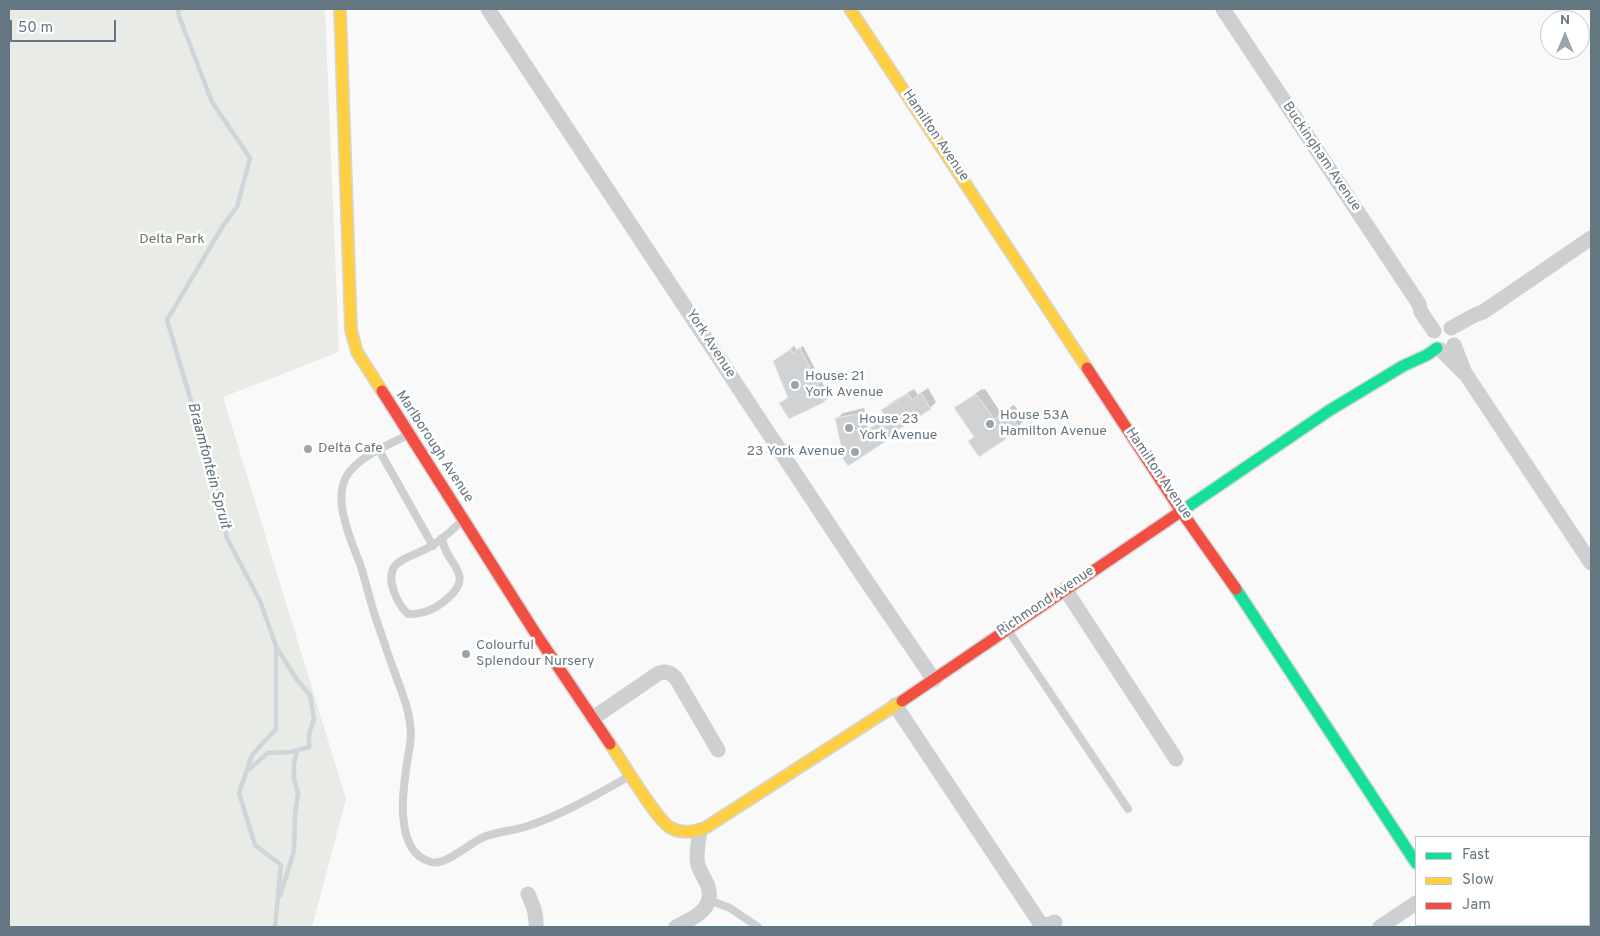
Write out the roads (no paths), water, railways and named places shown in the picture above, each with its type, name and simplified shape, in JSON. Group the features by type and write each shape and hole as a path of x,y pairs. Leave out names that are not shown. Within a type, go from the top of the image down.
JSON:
{"street":[{"name":"Marlborough Avenue","path":"340,9 351,330 358,352 363,363 534,631 663,822 670,828 693,831"},
{"name":"York Avenue","path":"488,9 862,576 934,680"},
{"name":"Hamilton Avenue","path":"850,9 1181,511 1245,601 1415,861"},
{"name":"Buckingham Avenue","path":"1223,9 1419,304 1426,309 1465,374 1591,563"},
{"name":"Richmond Avenue","path":"693,831 934,680 1007,628 1330,410 1403,366 1409,357 1443,338 1465,320 1484,312 1591,238"},
{"path":"1065,589 1176,758"},
{"path":"593,718 659,673 667,672 673,674 677,680 718,750"},
{"path":"895,705 1040,923 1047,925 1054,922"},
{"path":"676,927 702,912 709,900 708,887 697,863 693,831"},
{"path":"528,894 535,913 536,927"},
{"path":"1380,927 1415,904"}],"lane":[{"path":"409,435 358,463 345,477 342,491 343,514 365,578 374,614 406,704 411,734 404,774 402,803 411,846 423,859 431,862 443,862 484,837 528,826 569,810 632,775"},
{"path":"379,450 433,546"},
{"path":"442,538 446,551 457,571 460,585 456,592 436,608 422,614 408,614 401,608 393,587 391,577 394,568 404,559 433,546 442,538 463,520"},
{"path":"1007,628 1128,809"},
{"path":"709,900 730,908 758,927"}],"waterway":[{"name":"Braamfontein Spruit","path":"178,9 212,102 250,158 237,207 224,224 167,320 214,478 227,538 260,601 276,646 276,729 252,755 239,793 255,845 281,865 275,927"},
{"path":"248,770 268,753 291,752 309,747 309,734 314,719 310,695 297,680 277,648"},
{"path":"280,896 294,851 295,814 298,793 294,779 294,764 297,751"}],"place":[{"name":"House: 21 York Avenue","path":"795,385"},
{"name":"House 53A Hamilton Avenue","path":"990,424"},
{"name":"House 23 York Avenue","path":"849,428"},
{"name":"Delta Cafe","path":"308,449"},
{"name":"23 York Avenue","path":"855,452"},
{"name":"Colourful Splendour Nursery","path":"466,654"}],"park label":[{"name":"Delta Park","path":"172,240"}]}
